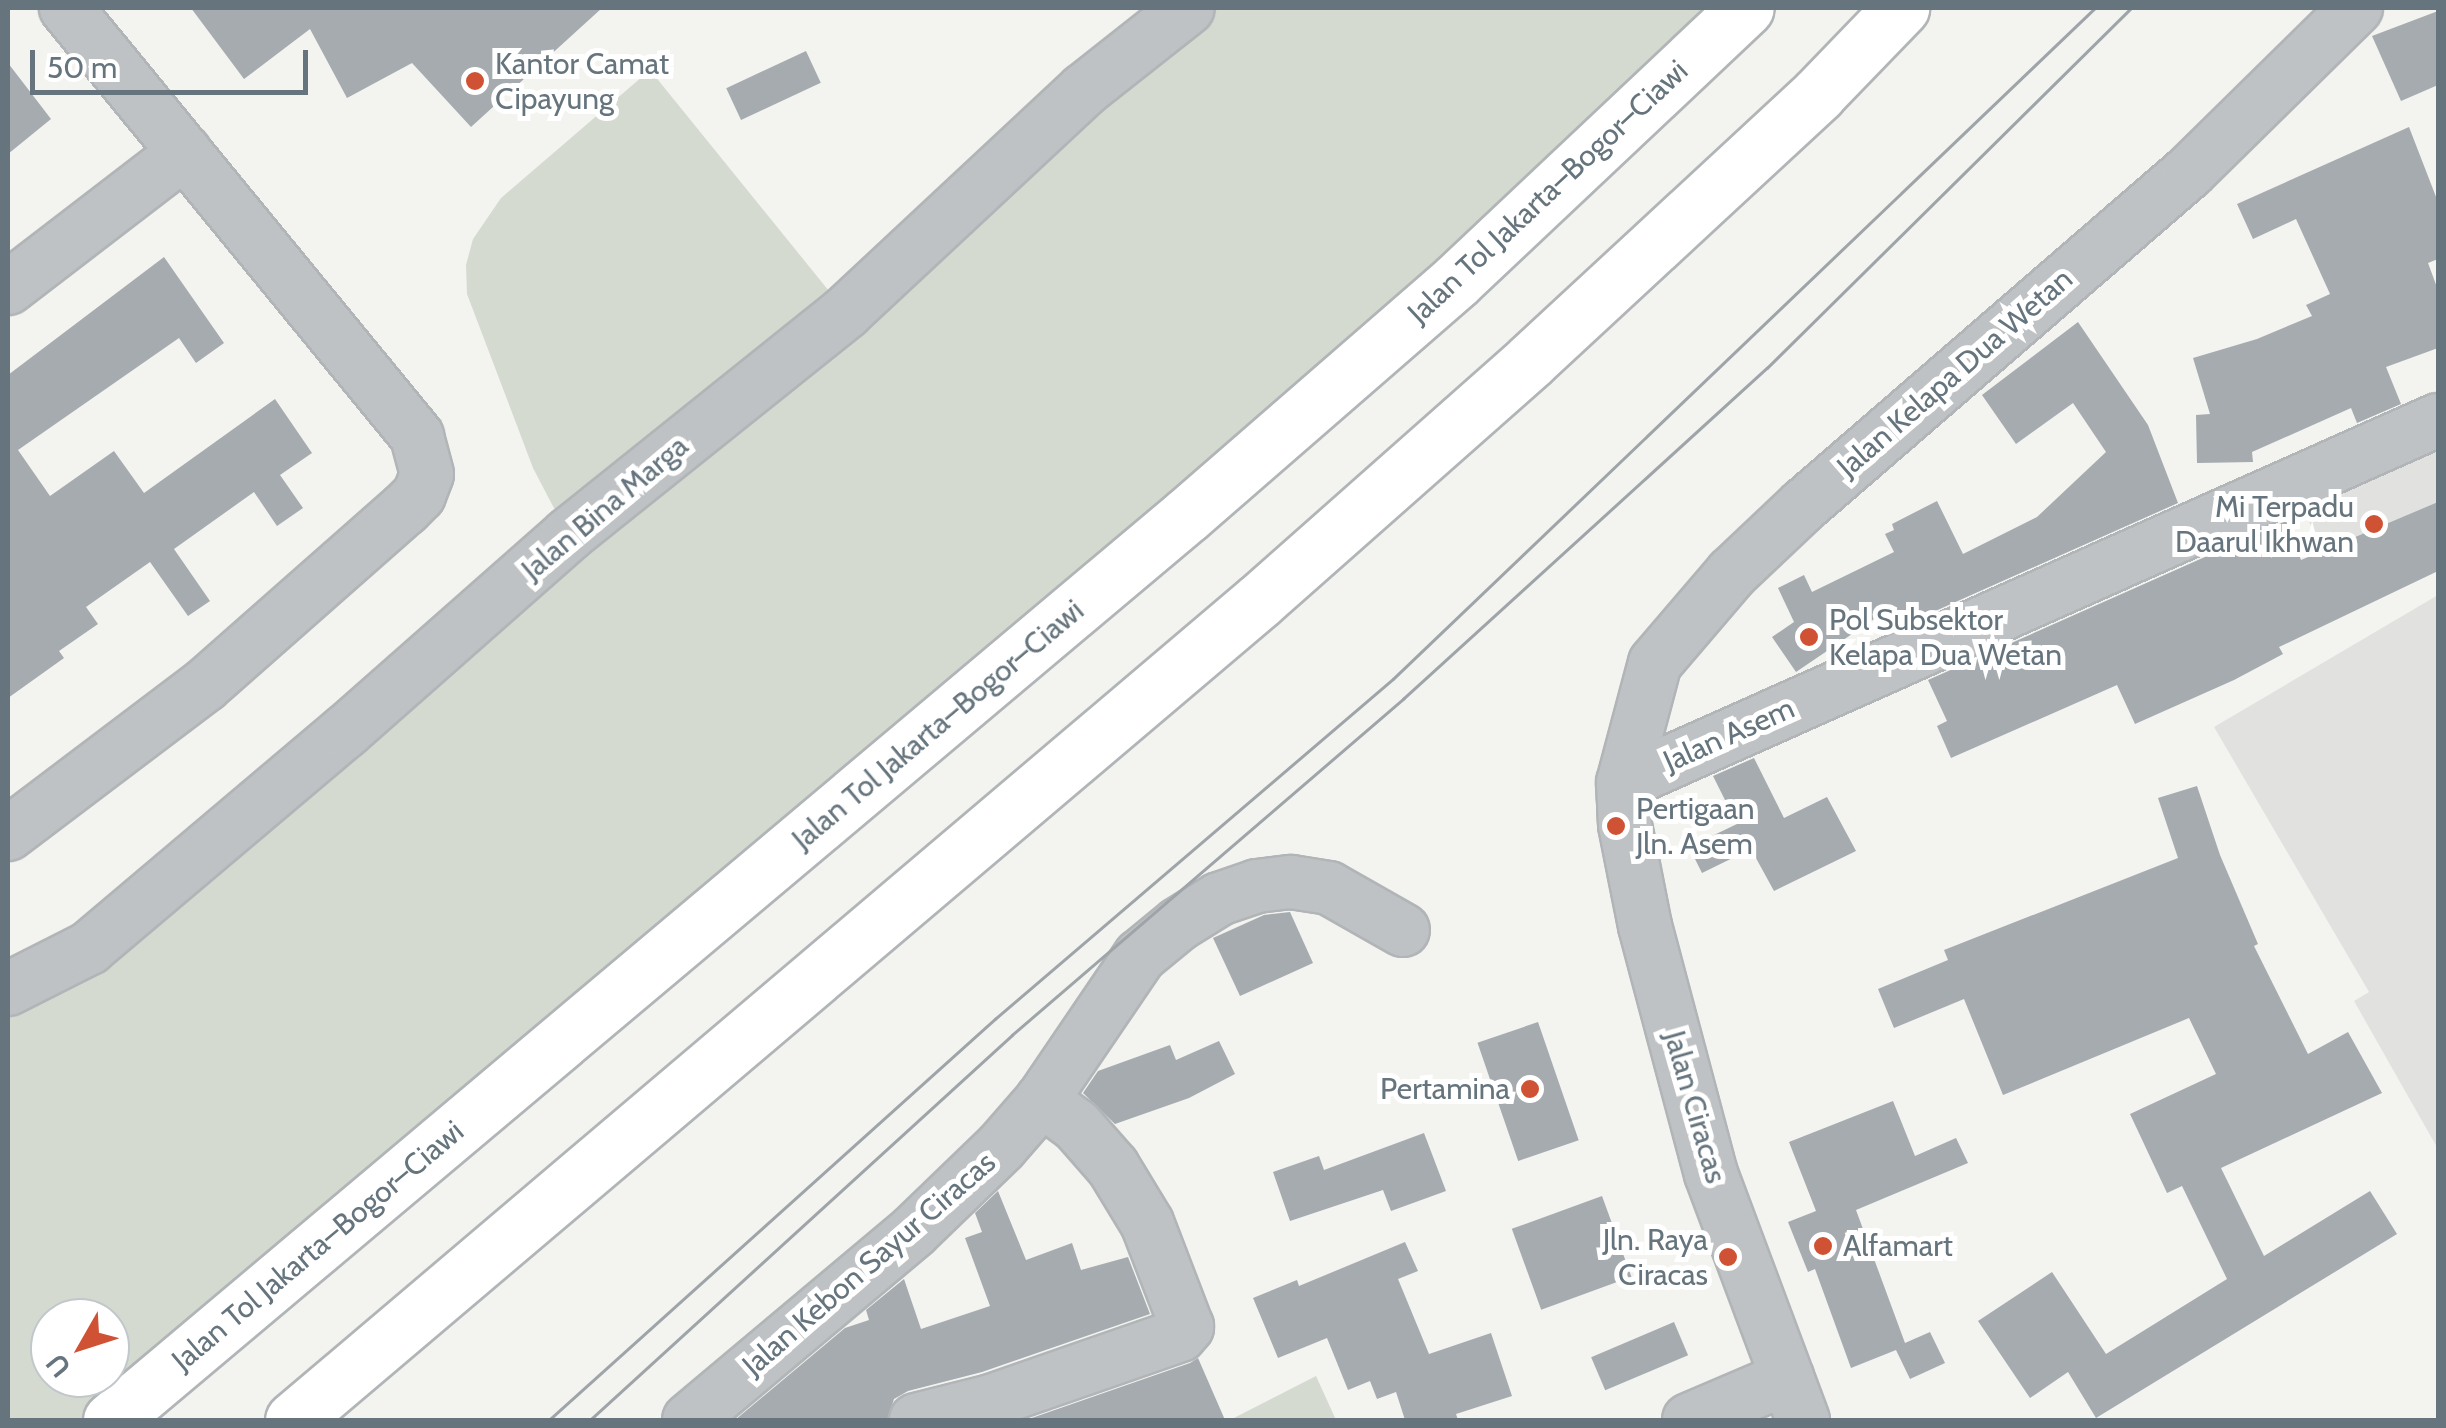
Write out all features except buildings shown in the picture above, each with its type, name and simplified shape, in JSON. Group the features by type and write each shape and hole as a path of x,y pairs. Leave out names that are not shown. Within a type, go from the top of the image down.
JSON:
{"highway":[{"name":"Jalan Tol Jakarta–Bogor–Ciawi","path":"111,1420 1202,502 1456,282 1746,8"},
{"path":"293,1420 1259,601 1545,347 1818,94 1901,8"}],"street":[{"path":"8,834 204,686 405,509 419,494 427,474 417,436 66,8"},
{"name":"Jalan Bina Marga","path":"8,989 89,948 346,731 568,535 846,312 1084,90 1188,8"},
{"name":"Jalan Kelapa Dua Wetan","path":"1623,783 1655,663 1732,573 1951,375 2189,172 2356,8"},
{"path":"8,288 185,152"},
{"name":"Jalan Asem","path":"1623,783 2438,420"},
{"name":"Jalan Ciracas","path":"1623,783 1626,825 1645,926 1712,1174 1795,1400"},
{"name":"Jalan Kebon Sayur Ciracas","path":"689,1420 914,1232 1001,1147 1042,1100 1140,956 1219,900 1258,886 1310,885 1356,900 1403,930"},
{"path":"916,1420 991,1401 1180,1334 1187,1326 1147,1223 1113,1166 1077,1126 1042,1100"},
{"path":"1689,1420 1795,1400"}],"shaded area":[{"path":"1188,8 1746,8 111,1420 8,1420 8,989 568,535 533,468 467,294 466,265 473,239 501,198 650,70 846,312"},
{"name":"Mi Terpadu Daarul Ikhwan","path":"2438,443 2438,544 2339,588 2301,504"},
{"path":"2438,595 2438,1149 2354,1001 2369,992 2214,727"},
{"path":"1316,1376 1336,1420 1230,1420"}],"tram line":[{"path":"549,1420 995,1019 1393,679 2095,8"},
{"path":"590,1420 1012,1035 1403,699 1767,368 2131,8"}],"place":[{"name":"Kantor Camat Cipayung","path":"475,81"},
{"name":"Mi Terpadu Daarul Ikhwan","path":"2374,524"},
{"name":"Pol Subsektor Kelapa Dua Wetan","path":"1809,637"},
{"name":"Pertigaan Jln. Asem","path":"1616,826"},
{"name":"Pertamina","path":"1530,1089"},
{"name":"Alfamart","path":"1823,1246"},
{"name":"Jln. Raya Ciracas","path":"1728,1257"}]}
